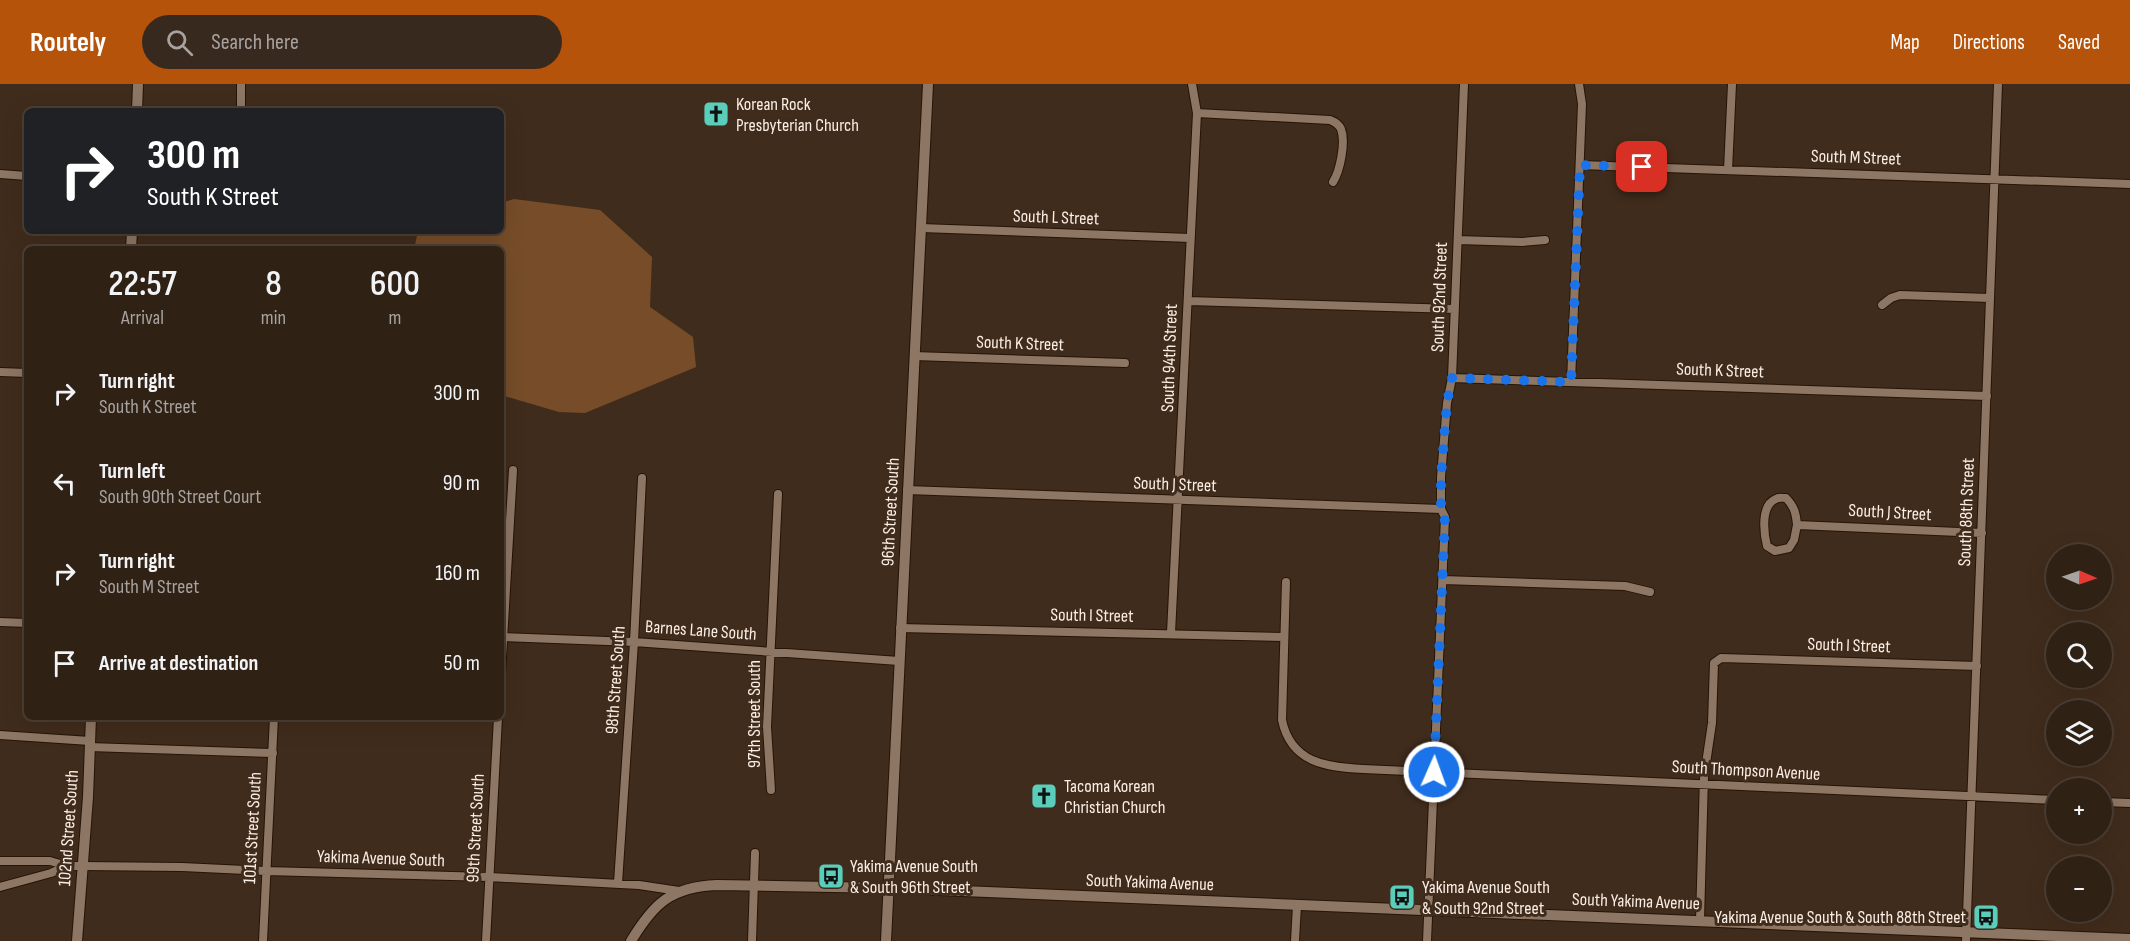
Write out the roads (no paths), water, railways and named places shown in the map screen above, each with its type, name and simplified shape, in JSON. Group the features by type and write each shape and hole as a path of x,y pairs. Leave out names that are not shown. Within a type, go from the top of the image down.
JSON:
{"main road":[{"path":"137,108 138,84"},
{"name":"96th Street South","path":"886,941 928,84"},
{"name":"102nd Street South","path":"77,941 88,797 91,720"},
{"name":"Yakima Avenue South","path":"631,941 652,909 679,891 703,885 889,888"},
{"name":"South Yakima Avenue","path":"889,888 1700,920 1966,936 2130,939"}],"street":[{"path":"241,108 242,84"},
{"name":"South 94th Street","path":"1171,633 1197,113 1192,84"},
{"name":"South 92nd Street","path":"1427,941 1443,580 1445,517 1441,509 1446,411 1452,378 1464,84"},
{"path":"1571,382 1582,104 1579,84"},
{"path":"1728,170 1732,84"},
{"name":"South 88th Street","path":"1966,936 1998,84"},
{"path":"1197,113 1321,118 1336,123 1341,128 1342,135 1341,160 1339,172 1333,182"},
{"name":"South M Street","path":"1580,165 2130,184"},
{"path":"0,174 24,176"},
{"name":"South L Street","path":"921,228 1190,238"},
{"path":"1458,240 1522,242 1545,240"},
{"path":"1882,305 1900,295 1990,298"},
{"path":"1188,301 1455,309"},
{"name":"South K Street","path":"914,356 1125,363"},
{"path":"0,372 24,373"},
{"name":"South K Street","path":"1452,378 1987,396"},
{"path":"504,607 513,470"},
{"name":"98th Street South","path":"618,883 642,478"},
{"name":"South J Street","path":"908,489 1441,509"},
{"name":"97th Street South","path":"771,790 766,727 778,494"},
{"path":"1786,498 1793,505 1797,514 1797,525 1794,540 1789,548 1775,551 1767,546 1764,534 1765,518 1769,504 1776,499 1786,498"},
{"name":"South J Street","path":"1797,525 1982,533"},
{"path":"1443,580 1625,586 1650,592"},
{"name":"South Thompson Avenue","path":"1286,582 1282,720 1290,740 1305,756 1322,765 1334,768 2046,800"},
{"path":"0,622 24,623"},
{"name":"South I Street","path":"900,628 1284,637"},
{"name":"Barnes Lane South","path":"504,637 634,642 898,661"},
{"name":"South I Street","path":"1705,785 1712,723 1714,663 1721,658 1977,666"},
{"name":"101st Street South","path":"263,941 274,720"},
{"name":"99th Street South","path":"486,941 498,720"},
{"path":"0,735 89,744 273,753"},
{"path":"1700,920 1705,785"},
{"path":"2112,802 2130,803"},
{"path":"752,941 755,853"},
{"path":"0,861 50,861 67,866"},
{"path":"0,887 35,879 67,866"},
{"name":"Yakima Avenue South","path":"67,866 182,867 489,877 649,885 679,891"},
{"path":"1295,941 1297,905"}],"place":[{"name":"Korean Rock Presbyterian Church","path":"716,114"},
{"name":"Tacoma Korean Christian Church","path":"1044,796"},
{"name":"Yakima Avenue South & South 96th Street","path":"831,876"},
{"name":"Yakima Avenue South & South 92nd Street","path":"1402,897"},
{"name":"Yakima Avenue South & South 88th Street","path":"1986,917"}]}
